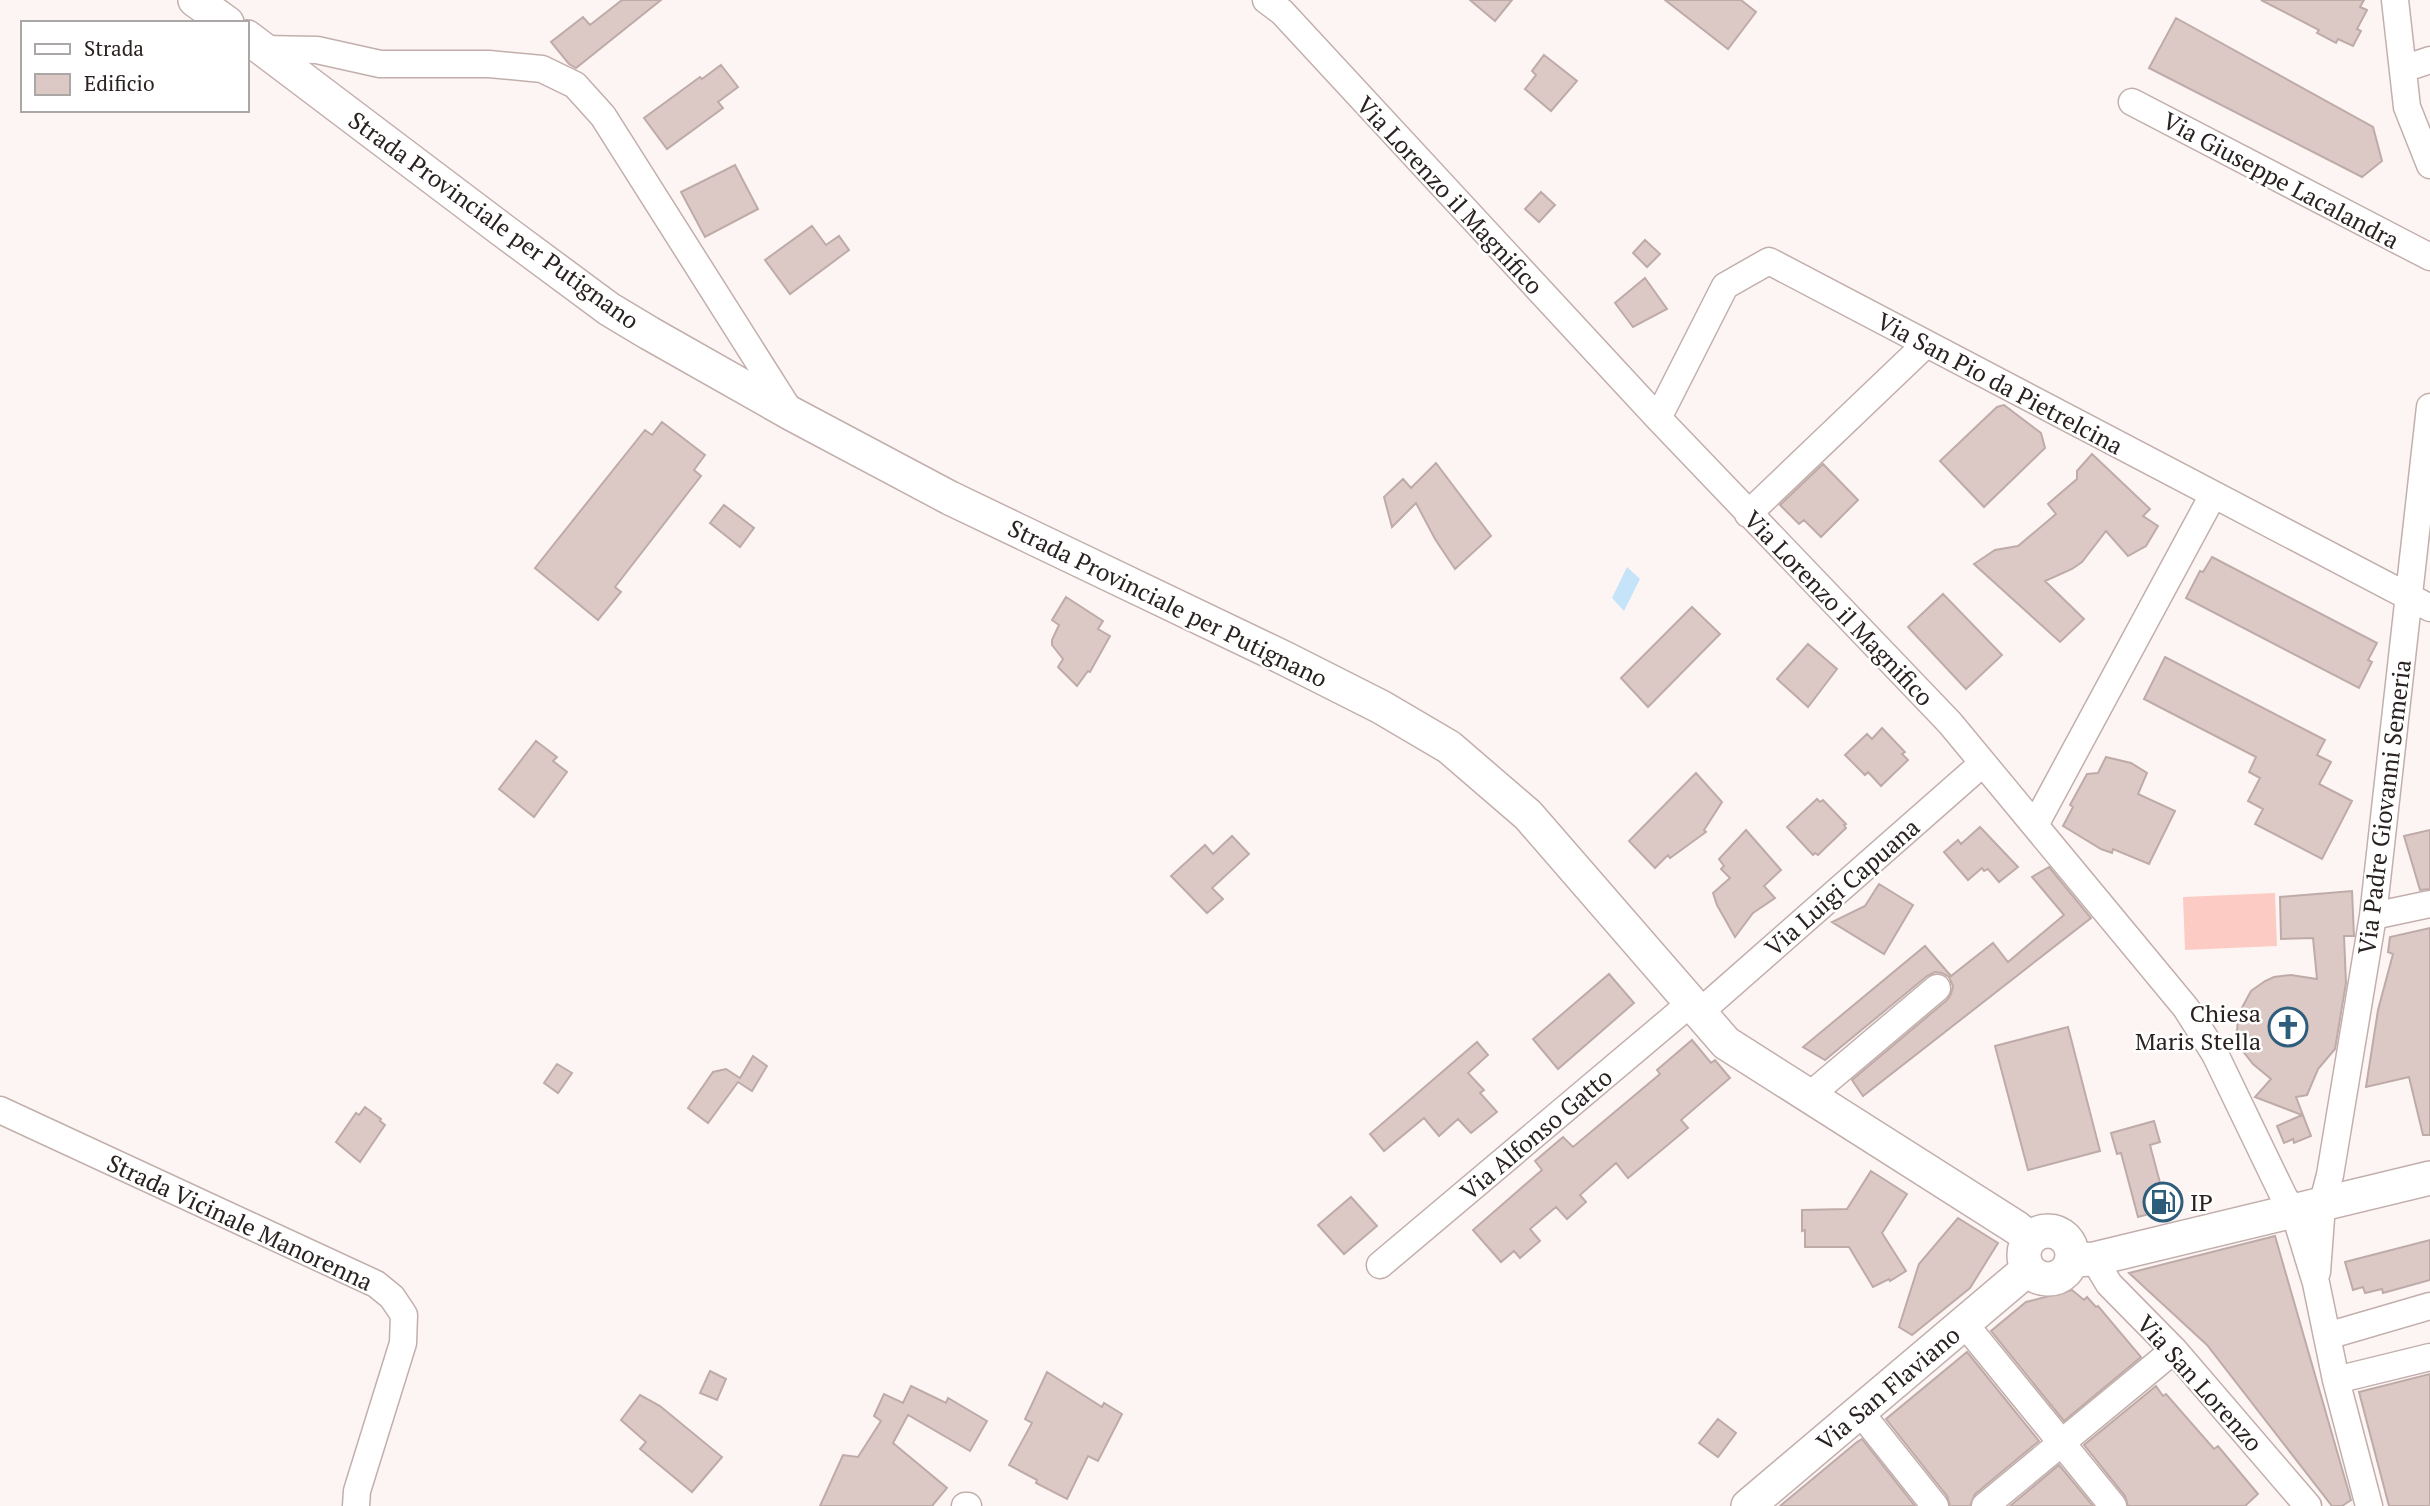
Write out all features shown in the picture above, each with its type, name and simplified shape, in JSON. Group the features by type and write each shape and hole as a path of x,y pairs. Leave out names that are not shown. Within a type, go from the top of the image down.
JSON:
{"street":[{"path":"195,0 224,21"},
{"name":"Via Lorenzo il Magnifico","path":"1266,0 1291,21 1748,514 1950,723 2186,1008 2215,1054 2284,1197 2308,1208 2316,1283 2336,1380 2369,1506"},
{"path":"2395,0 2407,107 2430,166"},
{"path":"255,43 317,50 380,64 488,64 542,69 575,85 603,116 792,414"},
{"name":"Strada Provinciale per Putignano","path":"255,43 609,309 792,414 950,498 1284,658 1449,747 1528,815 1726,1043 2017,1228 2029,1254"},
{"path":"2403,69 2430,60"},
{"name":"Via Giuseppe Lacalandra","path":"2132,102 2430,257"},
{"name":"Via San Pio da Pietrelcina","path":"1658,418 1724,286 1769,261 2419,602"},
{"path":"1748,514 1926,344"},
{"name":"Via Padre Giovanni Semeria","path":"2308,1208 2330,1175 2373,916 2419,602 2430,407"},
{"path":"2035,825 2213,495"},
{"name":"Via Luigi Capuana","path":"1696,1007 1983,763"},
{"path":"2373,916 2430,904"},
{"path":"1809,1096 1937,988"},
{"name":"Via Alfonso Gatto","path":"1380,1265 1696,1007"},
{"name":"Strada Vicinale Manorenna","path":"0,1110 376,1284 392,1297 404,1315 402,1343 357,1491 356,1506"},
{"path":"2029,1254 2037,1277 2050,1280 2083,1260 2430,1178"},
{"name":"Via San Flaviano","path":"1748,1506 1964,1323 2029,1254"},
{"name":"Via San Lorenzo","path":"2083,1260 2174,1350 2308,1506"},
{"path":"2327,1336 2430,1307"},
{"path":"1964,1323 2113,1506"},
{"path":"1985,1506 2174,1350"},
{"path":"2336,1380 2430,1357"},
{"path":"1860,1412 1935,1506"}],"shaded area":[{"path":"2275,893 2277,946 2185,950 2183,897"}],"water":[{"path":"1627,567 1640,579 1624,611 1612,598"}],"building":[{"path":"622,0 661,0 576,68 569,64 551,42 583,17 590,25"},
{"path":"1470,0 1512,0 1495,21"},
{"path":"1665,0 1741,0 1756,12 1728,49"},
{"path":"2261,0 2364,0 2360,7 2367,10 2357,29 2361,31 2353,46 2338,39 2336,43 2317,33 2319,30"},
{"path":"2176,18 2373,127 2382,161 2362,177 2149,68"},
{"path":"1544,55 1577,81 1551,111 1525,89 1536,75 1532,71"},
{"path":"721,65 738,87 718,102 723,108 667,149 644,118"},
{"path":"735,165 758,209 705,237 681,192"},
{"path":"1541,192 1555,205 1539,222 1525,209"},
{"path":"812,226 826,245 839,236 849,250 790,294 765,260"},
{"path":"1645,240 1660,254 1647,267 1633,253"},
{"path":"1645,278 1667,309 1633,327 1615,303"},
{"path":"2004,405 2041,433 2045,448 1984,507 1940,461 1997,407"},
{"path":"662,422 705,455 694,470 701,476 615,587 621,592 598,620 535,568 645,430 652,435"},
{"path":"2092,454 2150,509 2143,516 2158,526 2146,546 2128,556 2106,531 2082,562 2045,581 2084,619 2060,642 1974,564 1995,550 2018,546 2056,514 2048,504 2077,479 2077,471"},
{"path":"1436,463 1491,536 1455,569 1416,503 1392,527 1384,497 1403,479 1411,488"},
{"path":"1823,464 1858,500 1821,537 1804,520 1799,524 1780,505"},
{"path":"724,505 754,528 740,547 710,523"},
{"path":"2212,557 2377,643 2368,660 2372,662 2359,688 2186,598 2200,571 2203,572"},
{"path":"1943,594 2002,655 1966,689 1908,627"},
{"path":"1066,597 1103,621 1098,629 1110,636 1090,672 1088,671 1077,686 1058,667 1063,659 1052,645 1059,625 1052,620"},
{"path":"1692,607 1720,634 1648,707 1621,678"},
{"path":"1808,644 1837,669 1808,707 1777,679"},
{"path":"2165,657 2325,740 2317,755 2331,762 2319,784 2352,801 2322,859 2255,824 2263,809 2248,801 2260,778 2249,772 2256,757 2144,699"},
{"path":"1882,728 1905,752 1902,754 1908,760 1881,786 1868,772 1865,775 1845,755 1867,734 1872,739"},
{"path":"536,741 557,757 553,761 567,772 534,817 499,789"},
{"path":"2106,757 2131,763 2147,773 2138,794 2175,811 2149,864 2113,849 2112,853 2101,849 2063,826 2073,807 2070,805 2087,774 2098,773"},
{"path":"1696,773 1722,802 1704,830 1706,832 1670,858 1668,855 1655,868 1629,841"},
{"path":"1817,799 1820,802 1823,800 1846,824 1846,828 1818,855 1813,855 1787,827"},
{"path":"1980,827 2018,867 1999,882 1988,869 1984,871 1982,868 1968,880 1944,852 1958,840 1961,844"},
{"path":"1746,830 1781,870 1764,886 1775,898 1753,913 1735,937 1713,893 1730,878 1721,869 1724,866 1719,859"},
{"path":"2430,830 2430,889 2420,890 2404,836"},
{"path":"1232,836 1249,854 1212,888 1223,899 1207,913 1171,876 1205,845 1213,854"},
{"path":"2049,867 2091,918 1863,1096 1852,1080 1947,1000 1953,986 1949,977 1935,972 1927,976 1825,1060 1803,1047 1925,946 1951,976 1993,943 2008,962 2064,915 2032,877"},
{"path":"1879,884 1913,905 1884,954 1832,922 1865,906"},
{"path":"2352,891 2354,936 2344,936 2346,983 2335,1049 2318,1069 2307,1095 2296,1097 2311,1136 2294,1143 2293,1139 2284,1143 2277,1126 2302,1115 2255,1097 2271,1079 2253,1064 2242,1050 2237,1033 2238,1015 2251,991 2265,981 2291,975 2317,979 2313,938 2281,939 2280,897"},
{"path":"2430,928 2430,1135 2423,1135 2409,1077 2366,1087 2378,1010 2393,954 2388,952 2390,937"},
{"path":"1609,974 1634,1003 1558,1069 1533,1039"},
{"path":"2068,1027 2100,1151 2028,1170 1995,1046"},
{"path":"1692,1040 1711,1063 1715,1060 1730,1078 1681,1120 1688,1128 1628,1178 1616,1163 1580,1195 1586,1202 1567,1219 1556,1207 1530,1229 1540,1241 1520,1258 1514,1251 1501,1262 1473,1230 1542,1170 1535,1161 1563,1137 1573,1147 1660,1074 1657,1070"},
{"path":"1477,1042 1488,1055 1468,1073 1484,1090 1480,1093 1497,1112 1471,1133 1458,1119 1439,1136 1424,1118 1384,1151 1370,1134"},
{"path":"753,1056 767,1066 752,1091 738,1082 708,1123 688,1108 713,1072 726,1069 740,1078"},
{"path":"557,1064 572,1073 558,1093 544,1083"},
{"path":"365,1107 385,1125 360,1162 336,1142 356,1113 359,1115"},
{"path":"2154,1121 2160,1142 2150,1145 2167,1209 2138,1217 2121,1153 2117,1154 2111,1133"},
{"path":"1871,1171 1907,1194 1882,1233 1906,1271 1873,1287 1849,1247 1805,1247 1805,1230 1802,1231 1802,1210 1847,1209"},
{"path":"1351,1197 1377,1226 1344,1254 1318,1225"},
{"path":"1958,1218 1998,1243 1970,1288 1912,1335 1899,1327 1919,1264"},
{"path":"2275,1236 2351,1500 2342,1506 2332,1506 2207,1345 2129,1273"},
{"path":"2430,1240 2430,1280 2383,1293 2382,1289 2365,1293 2363,1287 2353,1290 2345,1262"},
{"path":"2072,1290 2084,1300 2087,1297 2098,1306 2141,1357 2064,1421 1991,1331 2026,1302"},
{"path":"1967,1352 2039,1441 1975,1494 1970,1506 1950,1506 1947,1496 1886,1419"},
{"path":"710,1371 726,1379 717,1400 700,1393"},
{"path":"1047,1372 1102,1407 1104,1403 1122,1414 1098,1461 1088,1456 1067,1499 1009,1465 1032,1423 1025,1419"},
{"path":"2430,1374 2430,1506 2389,1506 2359,1392"},
{"path":"911,1386 946,1403 948,1398 987,1421 970,1451 908,1415 893,1443 947,1488 932,1506 820,1506 843,1455 858,1457 881,1421 874,1416 884,1394 903,1403"},
{"path":"2156,1386 2214,1449 2218,1446 2258,1494 2245,1506 2128,1506 2125,1496 2084,1445"},
{"path":"640,1395 660,1406 722,1457 692,1492 640,1449 646,1442 621,1420"},
{"path":"1718,1419 1736,1433 1718,1457 1699,1443"},
{"path":"1862,1439 1915,1506 1780,1506 1857,1442"},
{"path":"2059,1465 2093,1506 2010,1506"}],"place":[{"name":"Chiesa Maris Stella","path":"2288,1027"},
{"name":"IP","path":"2163,1202"}]}
